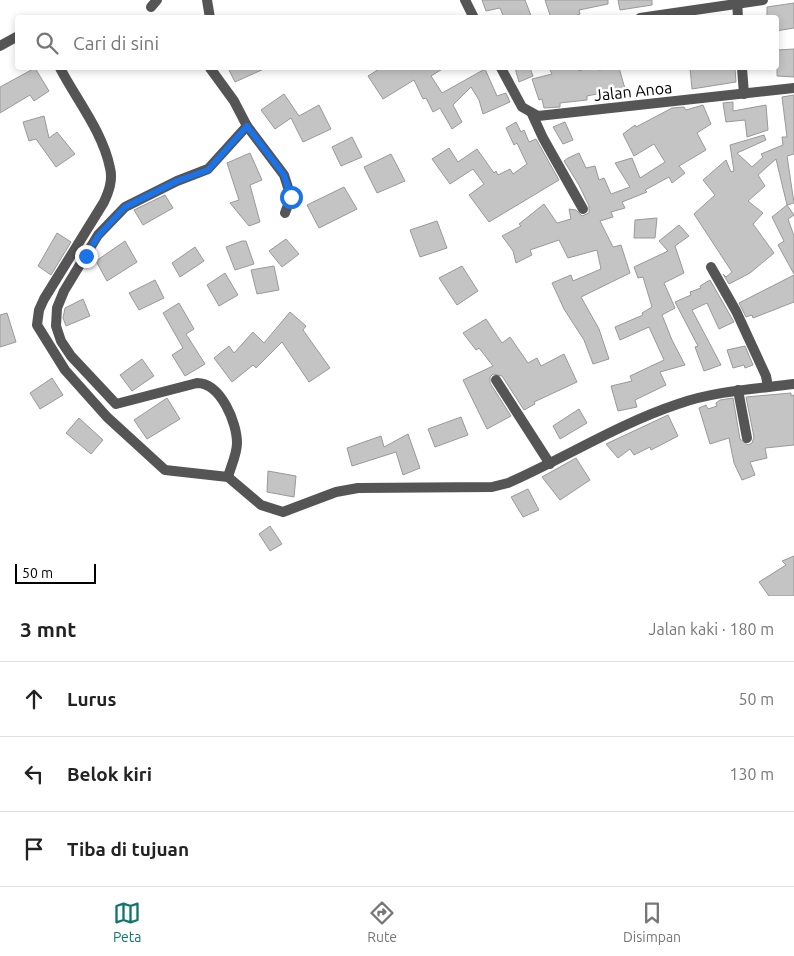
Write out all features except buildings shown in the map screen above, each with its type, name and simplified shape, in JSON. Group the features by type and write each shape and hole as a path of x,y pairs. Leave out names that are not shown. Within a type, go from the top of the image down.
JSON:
{"street":[{"path":"208,0 210,15"},
{"path":"465,0 472,15"},
{"path":"657,15 737,1 763,0"},
{"path":"737,1 738,15"},
{"path":"0,46 15,38"},
{"path":"61,70 103,148 110,167 110,187 104,202 44,299 39,310 37,326 65,370 107,417 160,467 178,473 228,477 261,505 283,512 336,492 358,488 492,487 508,483 550,464 629,423 678,404 767,382 794,384"},
{"path":"211,70 234,101 247,126 289,183 291,197 285,213"},
{"path":"502,70 522,107 532,114 542,138 583,209"},
{"path":"742,70 744,94"},
{"name":"Jalan Anoa","path":"532,114 538,116 794,88"},
{"path":"228,477 236,450 236,434 227,406 214,392 203,383 197,383 116,404 71,356 61,341 56,326 57,308 64,291 112,219 132,201 208,170 247,126"},
{"path":"711,266 736,311 767,382"},
{"path":"496,380 550,464"},
{"path":"738,390 747,438"}],"route":[{"path":"86,256 98,236 112,219 132,201 177,181 208,170 247,126 289,183 291,197"}]}
